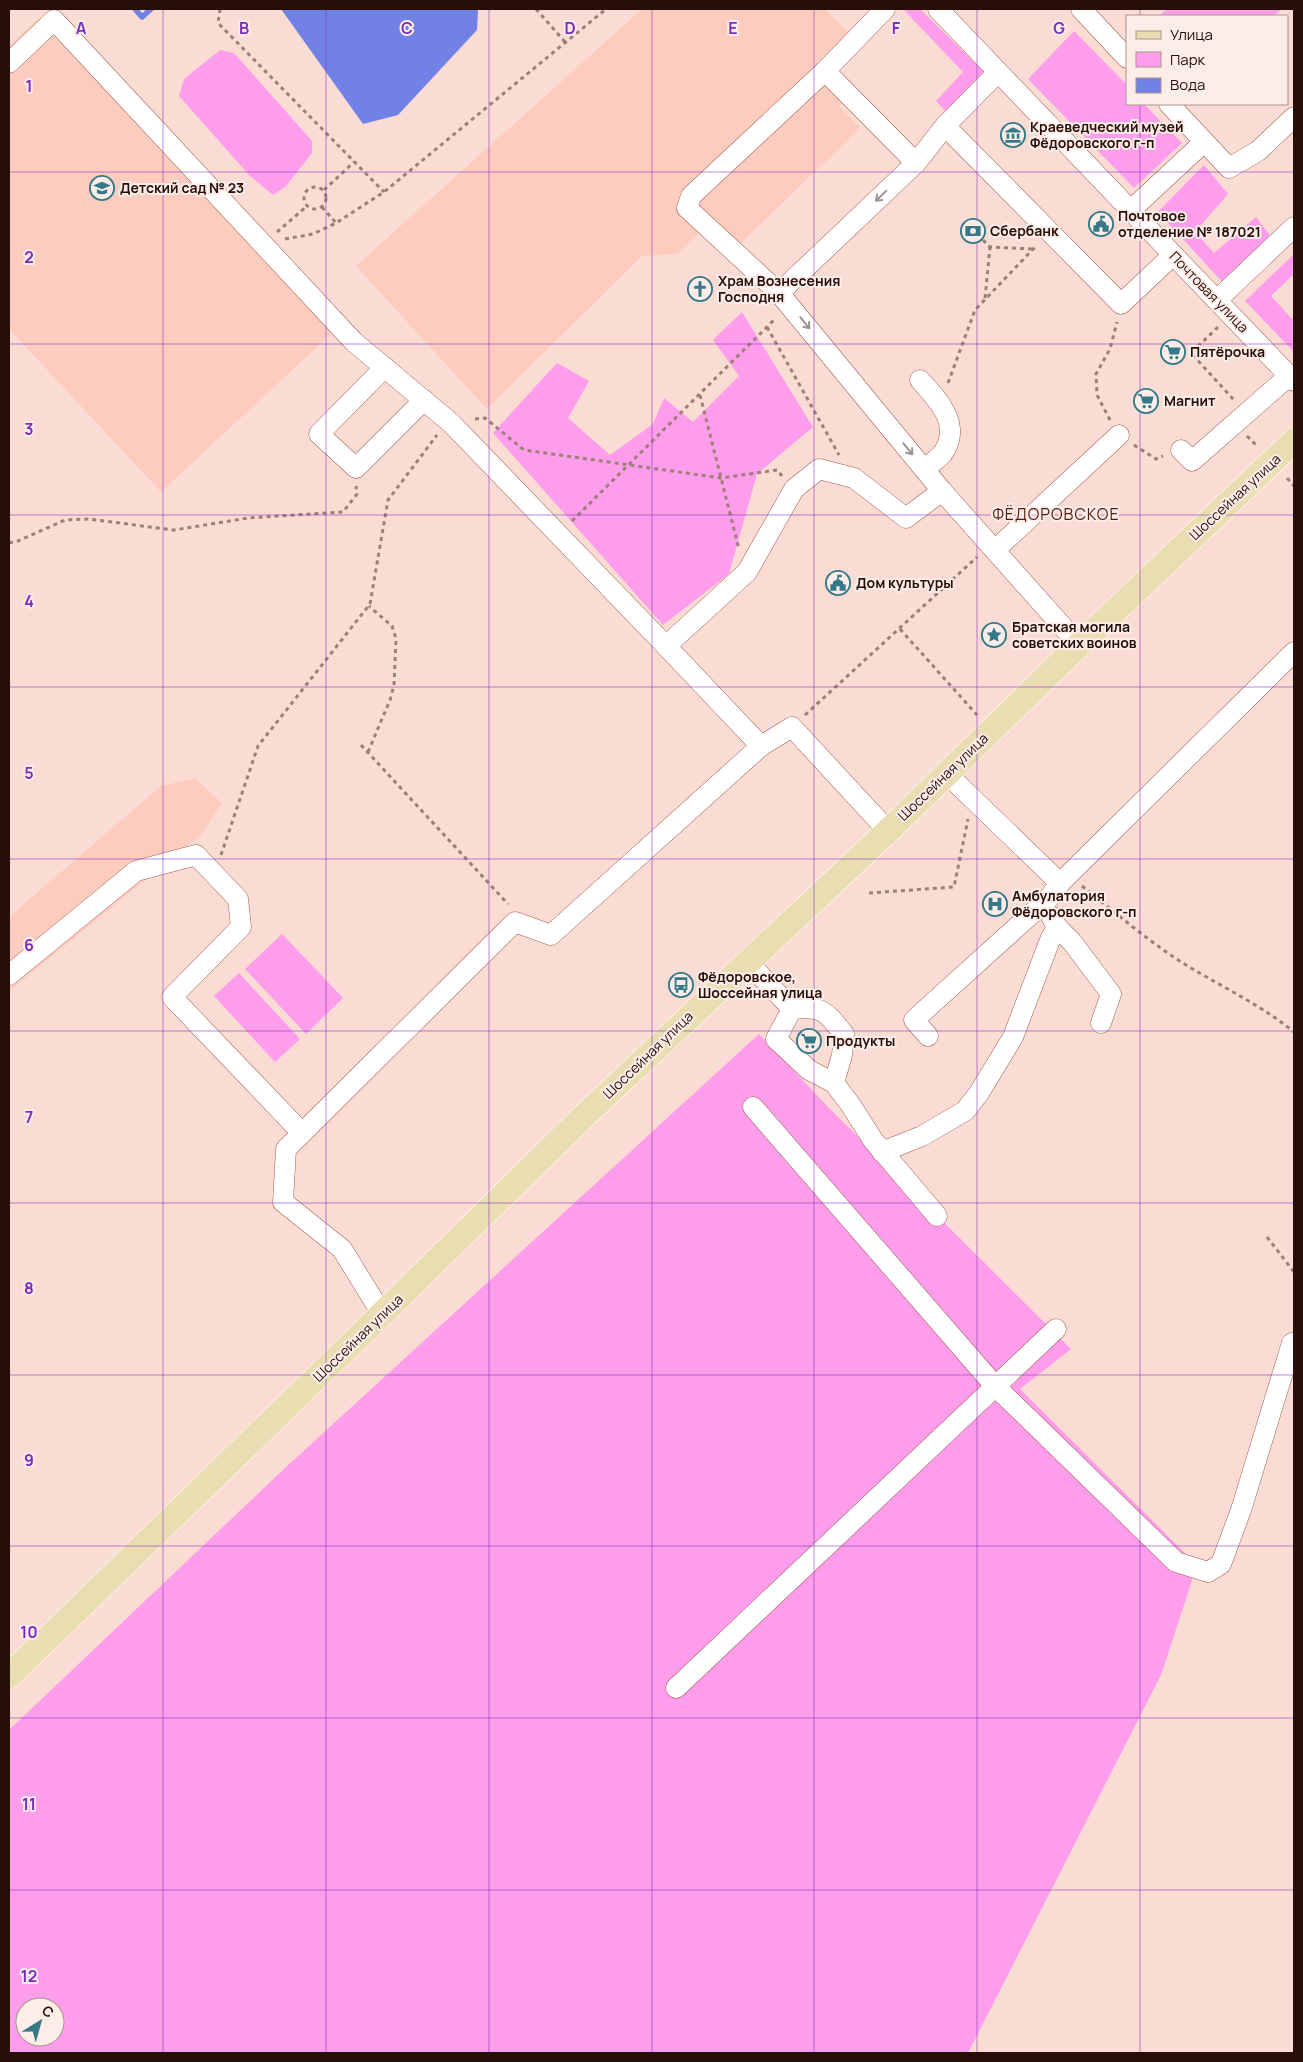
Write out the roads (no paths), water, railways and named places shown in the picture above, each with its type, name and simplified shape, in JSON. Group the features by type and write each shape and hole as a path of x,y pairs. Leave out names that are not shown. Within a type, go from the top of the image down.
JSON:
{"main road":[{"name":"Шоссейная улица","path":"9,1676 584,1116 947,774 990,730 1294,441"}],"street":[{"path":"885,9 825,71 691,196 687,208 784,299 942,491 1079,645"},
{"name":"Почтовая улица","path":"938,9 1292,378"},
{"path":"1081,9 1126,57"},
{"path":"9,63 54,20 354,342 449,422 761,746"},
{"path":"825,71 916,163"},
{"path":"784,299 916,163 945,126 998,72"},
{"path":"1170,105 1229,168 1258,151 1294,117"},
{"path":"945,126 1121,304 1174,255"},
{"path":"1131,210 1204,142"},
{"path":"1217,300 1294,227"},
{"path":"385,368 320,434 356,468 424,400"},
{"path":"1181,450 1192,461 1246,414 1292,378"},
{"path":"920,380 940,402 949,419 950,437 942,454 924,469"},
{"path":"993,547 1119,436"},
{"path":"666,646 747,572 794,490 819,470 854,478 906,518 942,491"},
{"path":"928,1036 914,1020 1044,903 1064,879 1294,652"},
{"path":"382,1314 342,1249 284,1202 286,1149 514,922 551,936 761,746 792,727 888,830"},
{"path":"947,774 972,800 1064,879"},
{"path":"9,975 136,871 196,855 238,899 242,927 172,998 302,1133"},
{"path":"1044,903 1057,927 1072,942 1111,994 1101,1023"},
{"path":"882,1152 922,1136 948,1122 965,1111 970,1105 1013,1037 1050,940 1057,927"},
{"path":"747,961 792,1009"},
{"path":"792,1009 812,1007 827,1014 844,1034 842,1055 834,1083"},
{"path":"792,1009 776,1038 809,1070 834,1083 882,1152 937,1216"},
{"path":"753,1108 996,1386 1176,1562 1208,1572 1221,1564 1241,1510 1292,1343"},
{"path":"676,1688 1056,1330"}],"water":[{"path":"281,9 476,9 478,11 477,30 398,115 363,124"}],"waterway":[{"path":"135,9 142,17 151,9"}],"place":[{"name":"Краеведческий музей Фёдоровского г-п","path":"1013,135"},
{"name":"Детский сад № 23","path":"102,188"},
{"name":"Почтовое отделение № 187021","path":"1101,224"},
{"name":"Сбербанк","path":"973,231"},
{"name":"Храм Вознесения Господня","path":"700,289"},
{"name":"Пятёрочка","path":"1173,352"},
{"name":"Магнит","path":"1146,401"},
{"name":"Дом культуры","path":"838,583"},
{"name":"Братская могила советских воинов","path":"994,635"},
{"name":"Амбулатория Фёдоровского г-п","path":"995,904"},
{"name":"Фёдоровское, Шоссейная улица","path":"681,985"},
{"name":"Продукты","path":"809,1041"}],"district":[{"name":"ФЁДОРОВСКОЕ","path":"1056,514"}]}
